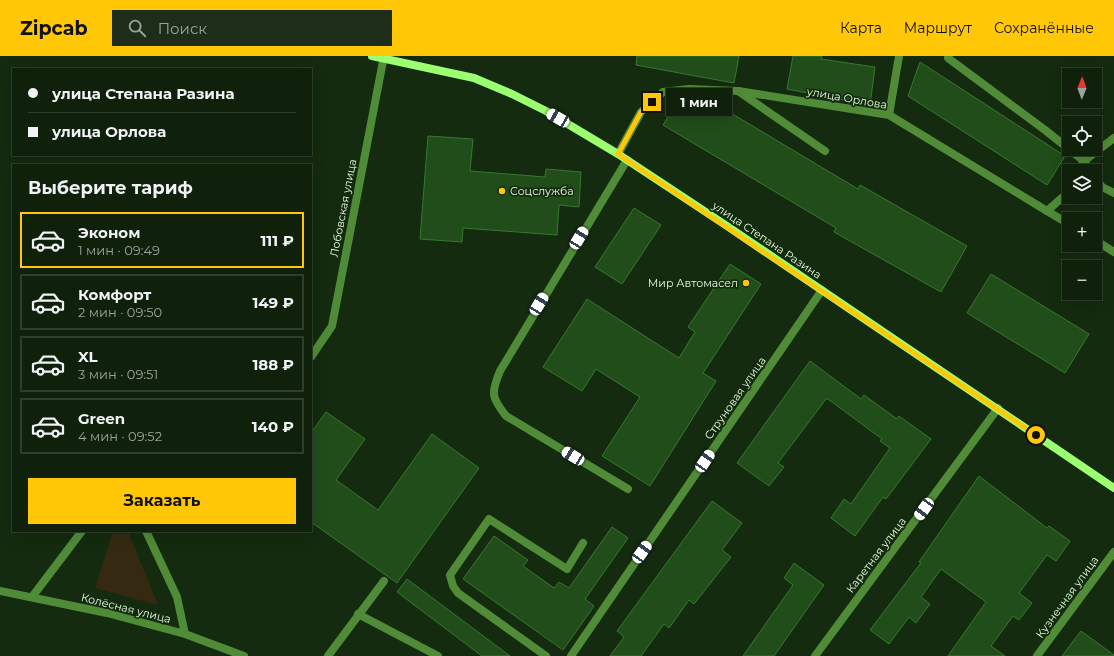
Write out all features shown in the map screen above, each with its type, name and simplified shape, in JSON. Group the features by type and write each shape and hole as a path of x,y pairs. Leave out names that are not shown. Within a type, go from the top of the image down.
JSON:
{"main road":[{"path":"372,56 384,57"},
{"name":"улица Степана Разина","path":"384,57 474,78 512,94 546,111 618,154 998,408 1114,488"}],"street":[{"path":"889,115 899,56"},
{"path":"948,56 948,58 1045,130 1086,164"},
{"name":"Лобовская улица","path":"312,356 332,326 384,57"},
{"name":"улица Орлова","path":"618,154 641,112 663,92 689,89 738,91 889,115 1062,220"},
{"path":"738,91 825,151"},
{"path":"1082,164 1114,138"},
{"path":"626,160 500,370 493,387 494,401 506,416 628,489"},
{"path":"1102,187 1114,193"},
{"path":"1047,211 1062,198"},
{"path":"1102,244 1114,252"},
{"name":"Струновая улица","path":"571,656 822,290"},
{"name":"Каретная улица","path":"814,656 998,408"},
{"path":"546,656 458,593 452,586 450,575 489,519 567,569 583,543"},
{"path":"32,597 81,532"},
{"path":"146,532 177,597 185,634"},
{"name":"Кузнечная улица","path":"1037,656 1114,552"},
{"path":"328,656 384,581"},
{"name":"Колёсная улица","path":"0,591 107,613 185,634 244,656"},
{"path":"358,614 438,656"}],"shaded area":[{"path":"113,532 128,532 158,605 95,588"}],"building":[{"path":"637,56 739,56 734,83 636,65"},
{"path":"793,56 822,56 821,59 875,67 870,105 787,89"},
{"path":"920,62 1062,154 1062,156 1065,156 1047,185 908,96"},
{"path":"704,97 858,189 860,185 967,246 941,292 834,232 836,228 663,125 676,104 694,114"},
{"name":"Соцслужба","path":"428,136 473,139 470,171 545,177 546,169 581,172 579,207 559,205 557,235 463,228 462,242 420,239"},
{"path":"634,208 661,225 622,284 595,267"},
{"path":"730,264 761,284 703,373 716,381 650,486 602,456 640,397 596,369 582,391 543,367 587,299 679,358 695,332 688,327"},
{"path":"991,274 1089,334 1065,373 967,313"},
{"path":"810,361 861,399 864,395 897,419 899,416 931,439 886,499 883,497 855,536 831,518 844,499 851,504 890,448 880,441 882,439 828,399 826,399 778,463 784,467 769,486 737,463"},
{"path":"326,412 365,439 336,480 378,510 432,434 479,468 397,583 312,523 312,432"},
{"path":"979,476 1047,528 1049,526 1070,541 1056,561 1047,555 1019,593 1032,603 1019,620 1013,616 991,646 1005,656 948,656 986,602 941,569 921,597 930,604 916,623 909,617 889,644 870,630 921,563 919,562"},
{"path":"712,501 742,523 722,550 731,557 694,604 689,600 669,628 664,624 641,656 610,656 624,637 617,631"},
{"path":"612,527 628,538 585,599 594,606 563,650 463,579 494,536 528,560 523,566 554,588 559,582 569,588"},
{"path":"794,563 824,585 774,656 743,656 793,585 784,578"},
{"path":"407,579 510,656 482,656 397,592"},
{"path":"1081,631 1114,655 1114,656 1062,656"}],"place":[{"name":"Соцслужба","path":"502,191"},
{"name":"Мир Автомасел","path":"746,283"}],"route":[{"path":"652,102 641,112 618,154 998,408 1036,435"}]}
